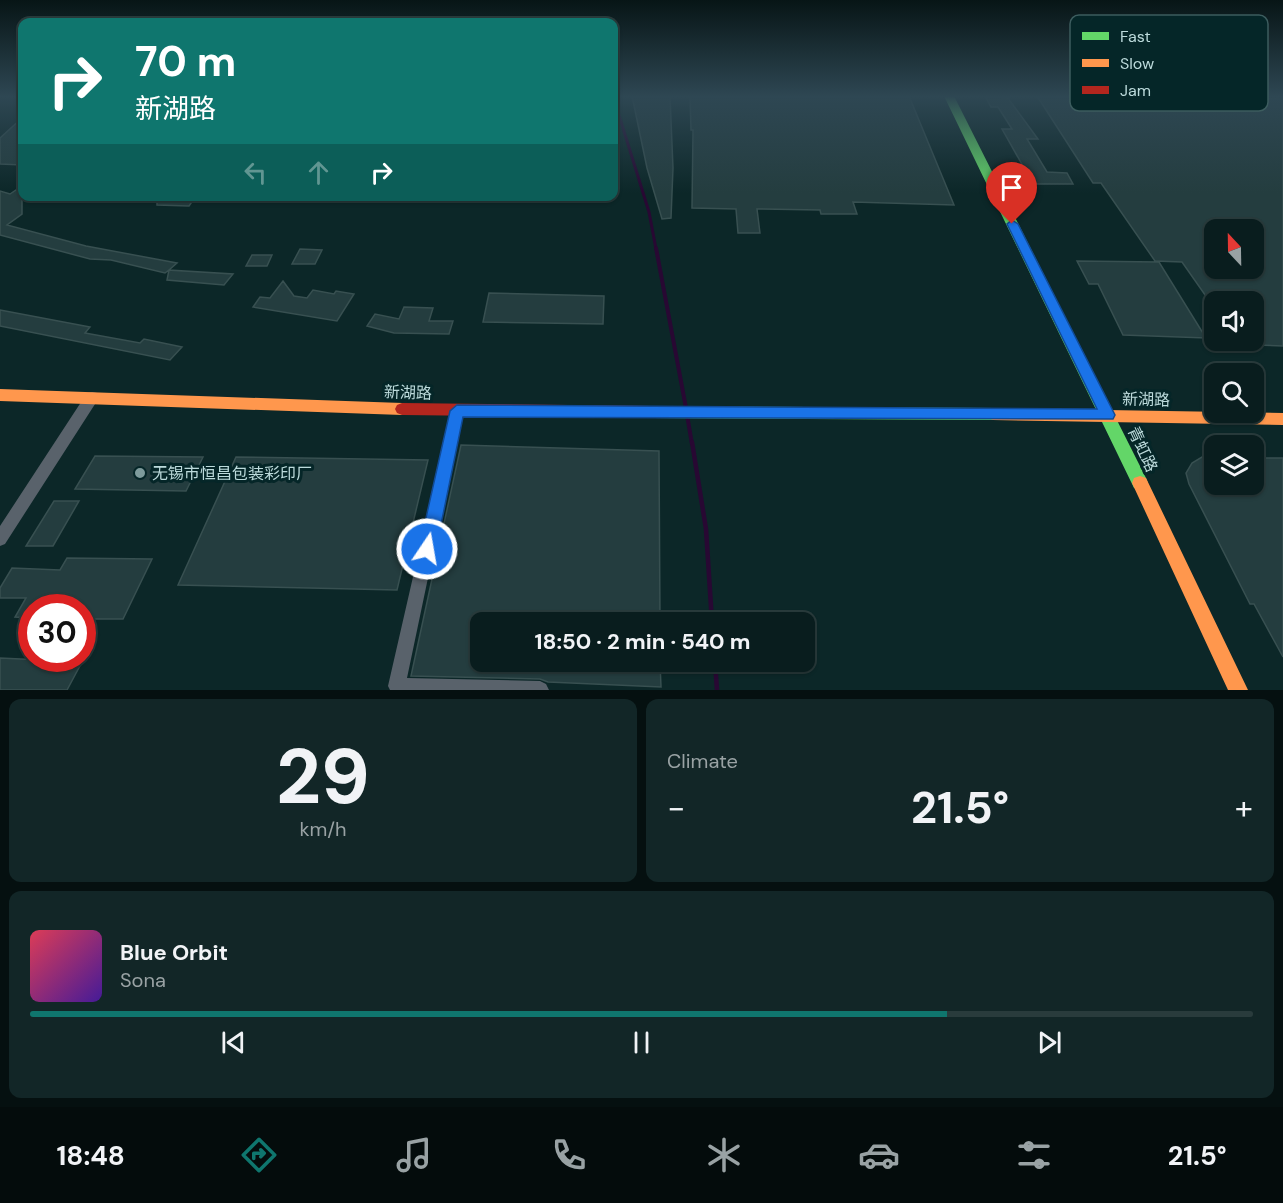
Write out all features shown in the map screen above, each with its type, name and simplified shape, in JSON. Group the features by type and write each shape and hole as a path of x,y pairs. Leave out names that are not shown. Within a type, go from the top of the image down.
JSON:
{"street":[{"name":"青虹路","path":"965,128 1108,415 1238,690"},
{"name":"新湖路","path":"0,395 457,411 1108,415 1283,419"},
{"path":"0,539 92,398"},
{"path":"457,411 397,686 540,690"}],"building":[{"path":"11,128 18,128 18,165 0,164 0,138"},
{"path":"639,128 671,128 673,168 671,218 662,219 647,168"},
{"path":"691,128 922,128 954,205 853,202 857,214 821,214 820,210 757,209 760,233 738,233 736,209 692,208 693,130"},
{"path":"1030,128 1038,139 1027,139 1047,172 1067,173 1073,184 1033,184 1002,129"},
{"path":"1058,128 1283,128 1283,346 1264,345 1264,291 1204,291 1204,293 1182,262 1155,261 1101,183 1093,183"},
{"path":"18,189 18,201 22,201 22,214 7,225 86,246 177,263 165,273 111,260 90,259 0,235 0,191 10,194"},
{"path":"157,201 192,201 189,206 157,205"},
{"path":"300,249 322,250 315,264 292,264"},
{"path":"252,255 272,255 267,266 246,266"},
{"path":"1077,261 1159,262 1204,338 1123,335 1098,284 1089,284"},
{"path":"169,270 233,274 224,285 167,280"},
{"path":"283,281 294,296 307,298 313,290 334,294 336,291 354,294 337,321 253,307 260,297 270,298"},
{"path":"489,293 604,296 603,324 483,322"},
{"path":"404,307 433,308 429,321 453,321 449,334 394,333 367,326 375,314 399,319"},
{"path":"0,310 90,327 85,333 140,343 144,339 182,347 170,360 0,326"},
{"path":"461,445 659,451 660,612 470,612 470,672 660,672 661,687 548,682 540,679 411,676"},
{"name":"无锡市恒昌包装彩印厂","path":"95,456 203,457 186,491 75,489"},
{"path":"236,457 428,460 397,590 178,585"},
{"path":"1204,457 1204,495 1264,495 1264,458 1283,458 1283,657 1254,604 1250,604 1189,484 1186,473 1192,463"},
{"path":"54,501 79,501 53,546 26,546"},
{"path":"67,558 152,559 123,619 96,619 96,594 18,594 18,598 0,598 0,588 12,568 60,570"},
{"path":"0,658 18,659 18,672 77,672 67,690 0,690"}],"waterway":[{"path":"623,128 649,212 656,249"},
{"path":"656,248 686,408"},
{"path":"687,415 692,444"},
{"path":"692,442 706,529 711,612"},
{"path":"716,672 717,690"}],"traffic: fast":[{"path":"965,128 1140,483"},
{"path":"652,412 993,414"}],"traffic: slow":[{"path":"0,395 402,409"},
{"path":"993,414 1283,419"},
{"path":"1140,483 1238,690"}],"traffic: jam":[{"path":"402,409 652,412"}],"place":[{"name":"无锡市恒昌包装彩印厂","path":"140,473"}],"route":[{"path":"427,549 457,411 1108,415 1012,224"}]}
